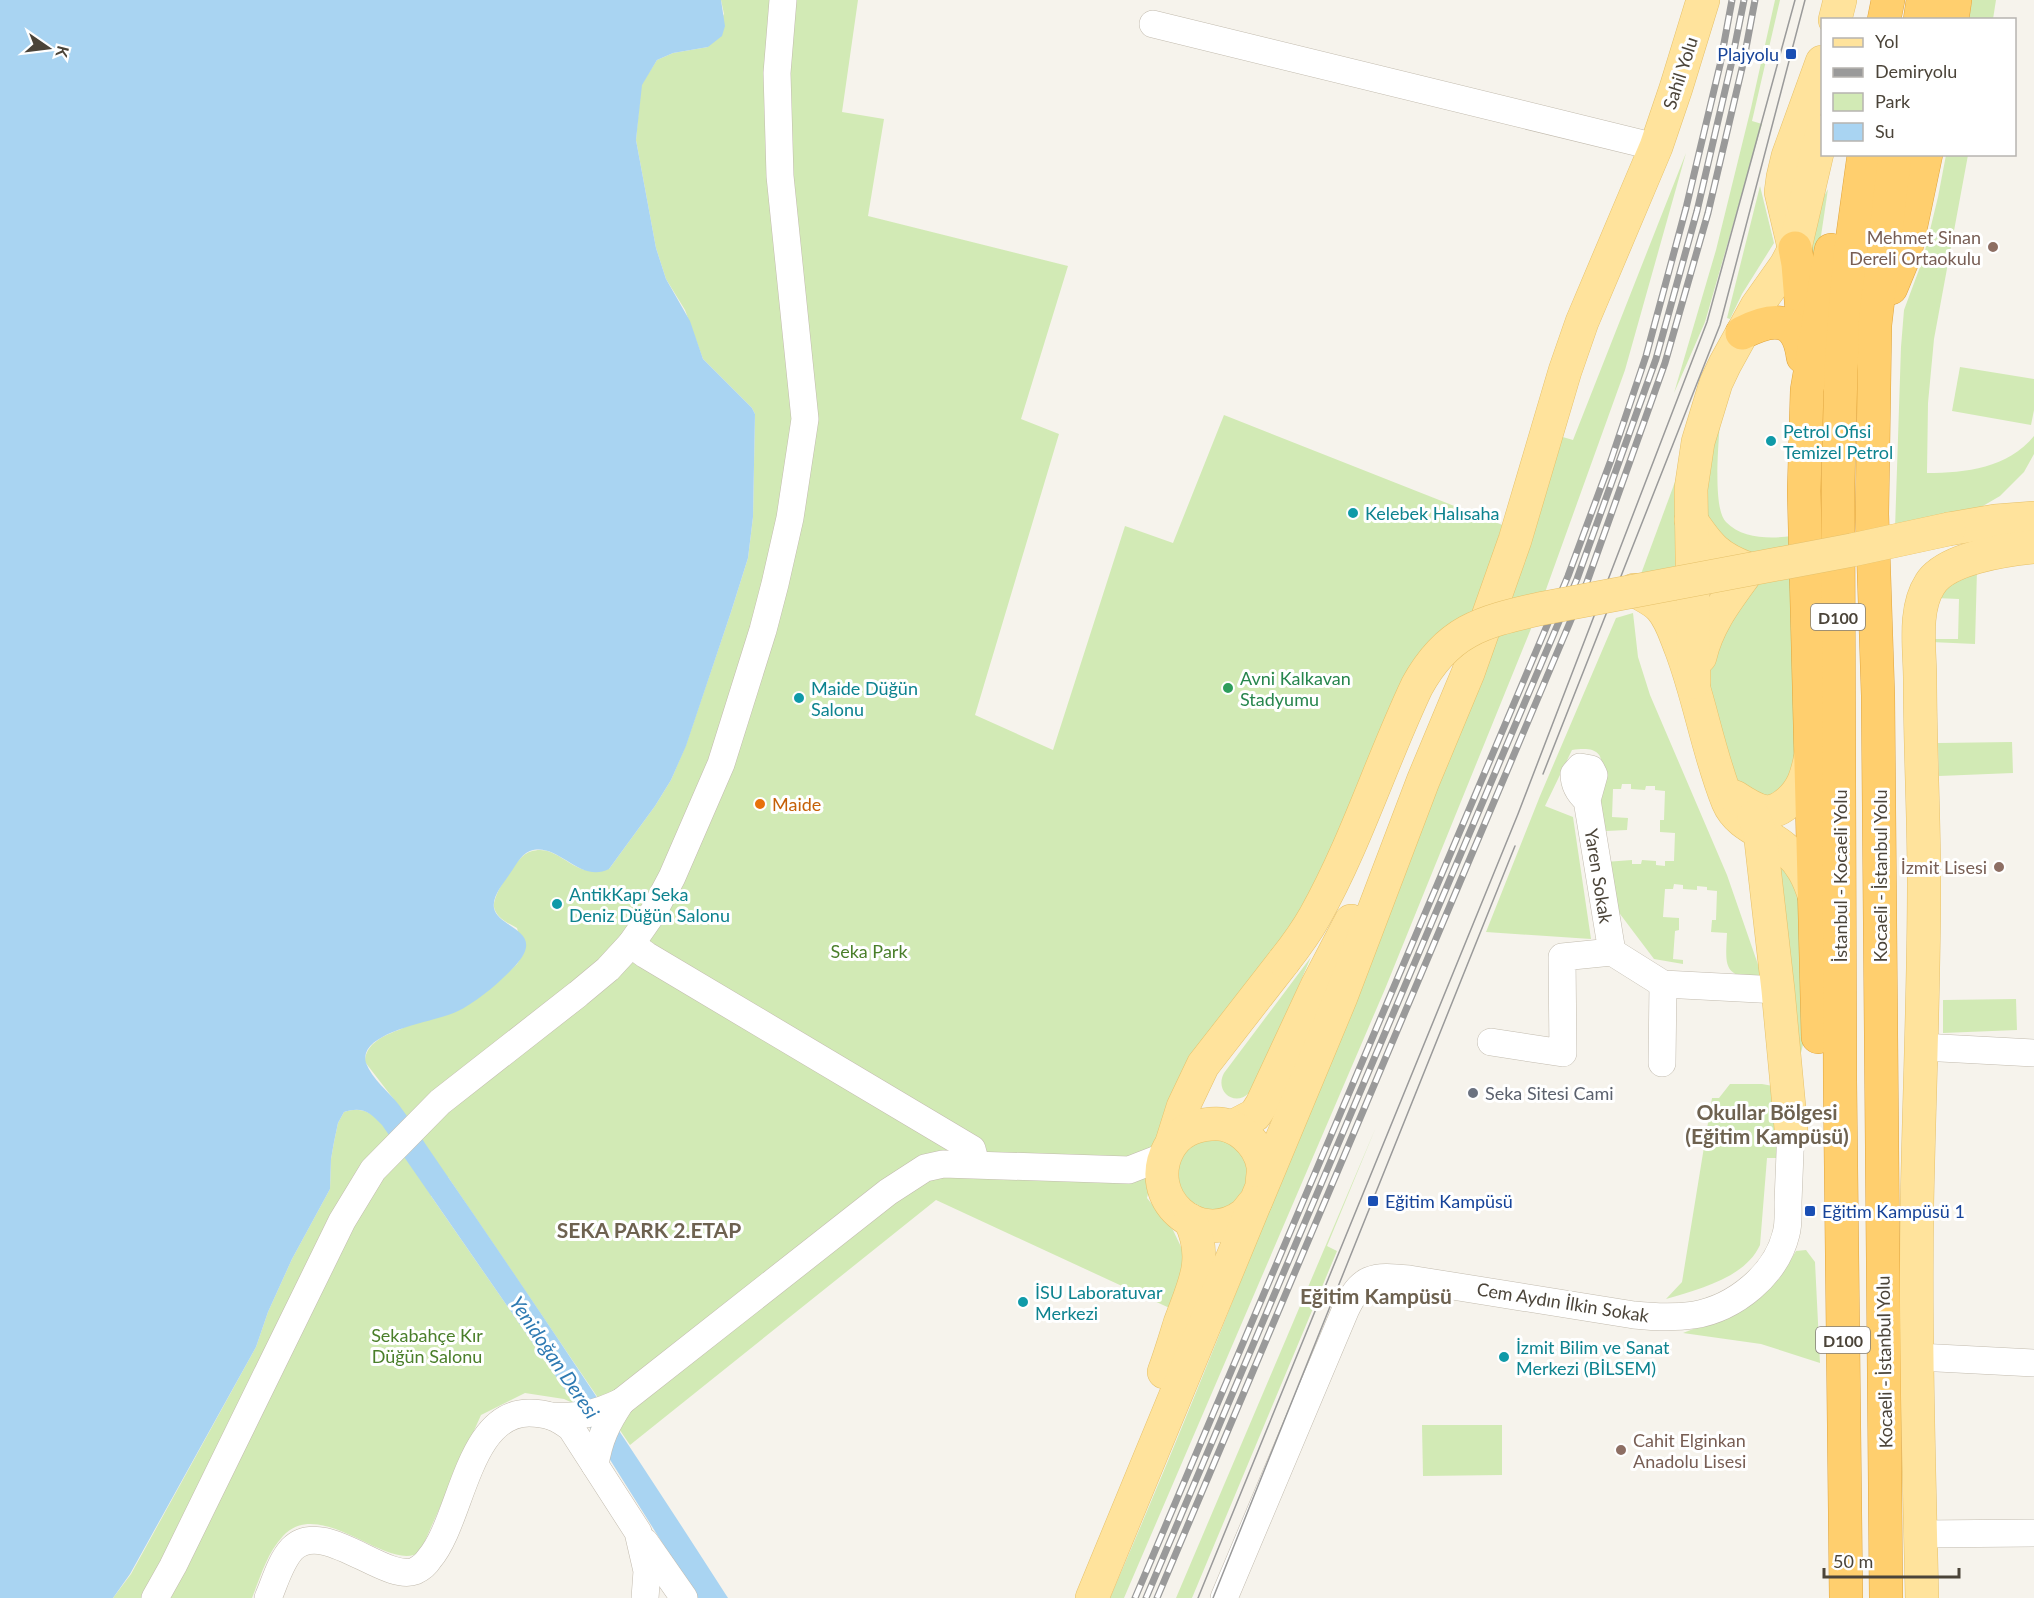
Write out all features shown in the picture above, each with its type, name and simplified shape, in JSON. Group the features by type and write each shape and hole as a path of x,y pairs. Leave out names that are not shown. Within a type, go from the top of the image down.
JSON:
{"highway":[{"path":"1920,18 1923,0"},
{"path":"1952,18 1955,0"},
{"path":"1807,390 1850,156"},
{"name":"İstanbul - Kocaeli Yolu","path":"1846,1598 1840,1082 1838,483 1844,336 1851,248 1864,156"},
{"name":"Kocaeli - İstanbul Yolu","path":"1886,1598 1878,706 1872,514 1875,326 1895,156"},
{"path":"1875,326 1905,254 1926,156"},
{"path":"1795,248 1807,390 1804,491 1812,747 1822,1244 1844,1351"},
{"path":"1742,333 1768,322 1776,322 1791,329 1798,337 1801,346 1807,390"}],"main road":[{"name":"Sahil Yolu","path":"1423,781 1468,673 1511,551 1565,371 1656,147 1703,0"},
{"path":"1836,18 1840,0"},
{"path":"1848,18 1852,0"},
{"path":"1795,248 1781,192 1783,177 1788,156 1821,65"},
{"path":"1694,682 1691,520 1693,466 1716,383 1757,306 1795,248 1821,136"},
{"path":"1986,522 2034,504"},
{"path":"1168,1149 1184,1131 1199,1125 1215,1123 1247,1136 1257,1150 1263,1167 1259,1193 1244,1215 1228,1223 1211,1226 1190,1220 1169,1203 1164,1191 1161,1172 1168,1149 1183,1107 1203,1065 1284,962 1314,918 1347,851 1417,686 1432,661 1442,650 1466,632 1504,617 1693,578 1852,550 1986,522 2034,518"},
{"path":"1691,520 1703,539 1720,556 1749,569"},
{"path":"1922,1598 1917,1207 1924,881 1920,622 1922,607 1931,582 1949,567 1980,557 2034,547"},
{"path":"1694,682 1703,641 1712,621 1749,569"},
{"path":"1634,590 1659,605 1670,620 1694,682 1721,782 1753,818 1796,859 1805,872 1815,898"},
{"path":"1753,818 1765,812 1778,810 1793,798 1804,784 1812,747"},
{"path":"1226,1126 1255,1115 1263,1104 1317,986 1423,781"},
{"path":"1092,1598 1341,997 1423,781"},
{"path":"1753,818 1778,990 1791,1128"},
{"path":"1791,1128 1818,1006"},
{"path":"1203,1065 1201,1087 1203,1100 1209,1112 1226,1126"},
{"path":"1107,1563 1131,1476 1198,1270 1200,1250 1190,1220"}],"street":[{"path":"155,1598 173,1566 342,1221 367,1179 440,1102 479,1070 528,1035 608,969 631,944 654,911 672,877 721,764 763,630 790,518 805,419 792,307 780,167 777,73 783,0"},
{"path":"1153,24 1656,147"},
{"name":"Yaren Sokak","path":"1587,800 1612,952"},
{"path":"631,944 972,1149 976,1164"},
{"path":"1491,1042 1563,1053 1562,957 1612,952 1663,984 1778,990"},
{"path":"1662,1063 1663,984"},
{"path":"1922,1047 2034,1053"},
{"name":"Cem Aydın İlkin Sokak","path":"1224,1598 1351,1299 1362,1283 1386,1276 1634,1315 1674,1317 1696,1315 1719,1307 1746,1291 1761,1278 1773,1265 1781,1249 1787,1232 1791,1128"},
{"path":"1129,1170 1168,1149"},
{"path":"268,1598 287,1556 299,1544 308,1541 325,1541 400,1571 415,1571 424,1565 439,1544 479,1449 492,1429 508,1416 542,1413 559,1418 571,1428 601,1426 910,1176 925,1168 943,1164 976,1164 1129,1170 1164,1191"},
{"path":"1918,1357 2034,1363"},
{"path":"551,1416 601,1426"},
{"path":"601,1426 638,1532 647,1571 645,1598"},
{"path":"638,1532 684,1598"},
{"path":"1921,1534 2034,1533"}],"green space":[{"name":"Seka Park","path":"721,0 858,0 842,112 884,119 868,216 1068,266 1021,419 1059,434 975,715 1053,750 1125,526 1173,543 1224,415 1505,526 1475,613 1305,909 1161,1137 1147,1198 1173,1230 1191,1268 1176,1311 936,1200 630,1445 448,1177 431,1196 575,1404 564,1399 525,1393 481,1415 420,1552 407,1556 391,1553 335,1529 316,1524 299,1526 283,1536 277,1543 264,1566 252,1598 113,1598 131,1574 256,1347 268,1312 292,1259 330,1189 334,1142 338,1123 344,1112 360,1110 374,1116 399,1106 365,1062 368,1050 383,1037 505,975 517,964 524,953 517,928 500,917 494,907 496,895 514,865 526,853 540,850 551,852 585,870 609,869 655,806 671,780 686,745 748,558 753,517 755,414 752,408 703,359 685,310 666,279 656,248 636,140 641,85 657,60 673,53 708,47 724,14"},
{"path":"1775,0 1780,0 1752,121 1762,124 1705,322 1674,393 1716,250"},
{"path":"1972,0 1996,0 1993,18 1969,18"},
{"path":"1686,153 1625,370 1539,609 1385,989 1124,1598 1110,1598 1171,1455 1286,1165 1556,435 1573,440"},
{"path":"1946,156 1968,156 1934,339 1928,403 1927,473 1971,470 1999,462 2024,447 2034,436 2034,454 2024,472 2000,496 1971,513 1895,529 1904,310 1923,259"},
{"path":"1760,186 1774,243 1742,294 1730,319 1727,318"},
{"path":"1828,189 1809,316 1812,218"},
{"path":"1960,367 2034,379 2034,410 2031,425 1952,411"},
{"path":"1721,407 1718,485 1721,514 1733,528 1748,535 1792,536 1794,550 1736,556 1697,511"},
{"path":"1679,471 1680,566 1641,574"},
{"path":"1977,569 1975,644 1931,642 1931,639 1958,639 1959,599 1936,598 1941,590"},
{"path":"1793,574 1801,769 1772,798 1744,792 1731,773 1708,680 1709,655 1758,583"},
{"path":"1633,613 1638,657 1650,695 1727,875 1763,979 1741,976 1730,969 1726,955 1727,933 1711,932 1712,920 1716,920 1717,891 1707,890 1707,887 1697,886 1697,890 1683,889 1683,885 1674,884 1673,889 1665,889 1663,917 1679,918 1679,930 1675,931 1673,959 1683,960 1683,964 1654,959 1617,910 1605,862 1632,860 1632,864 1641,864 1642,860 1656,861 1656,865 1665,866 1665,861 1674,861 1675,833 1660,832 1660,820 1664,820 1665,791 1655,790 1655,786 1646,786 1645,790 1631,789 1631,784 1622,784 1621,789 1613,789 1612,817 1628,818 1627,830 1606,831 1598,802 1601,762 1599,755 1586,749 1572,750 1545,806 1573,817 1591,939 1486,932 1540,796 1616,618"},
{"path":"2012,742 2013,773 1939,776 1938,743"},
{"path":"1771,847 1798,877 1813,1003 1793,1086"},
{"path":"1311,957 1255,1085 1243,1097 1232,1098 1222,1086 1224,1073"},
{"path":"2016,999 2017,1030 1943,1033 1943,1000"},
{"path":"1730,1084 1773,1086 1775,1095 1777,1158 1767,1158 1760,1245 1744,1266 1720,1281 1666,1299 1682,1282 1712,1098 1719,1098"},
{"path":"1376,1127 1327,1246 1337,1251 1192,1598 1176,1598"},
{"path":"1216,1135 1246,1156 1249,1182 1235,1204 1210,1212 1178,1194 1176,1167 1179,1152 1184,1148"},
{"path":"1806,1250 1815,1262 1820,1363 1761,1344 1683,1333 1747,1308 1779,1279 1796,1251"},
{"path":"1422,1425 1502,1425 1502,1475 1423,1476"}],"water":[{"name":"Yenidoğan Deresi","path":"0,0 721,0 725,26 722,36 708,47 673,53 657,60 642,85 636,140 656,248 666,279 690,321 703,359 752,408 755,414 753,517 748,558 686,746 671,780 655,806 609,869 598,872 588,871 550,852 540,850 530,851 521,858 498,890 494,904 497,915 524,937 526,945 524,954 509,972 480,998 464,1008 446,1016 406,1027 381,1038 372,1045 365,1058 372,1074 404,1111 547,1322 728,1598 697,1598 575,1404 382,1125 365,1111 356,1110 344,1112 338,1123 331,1159 330,1189 292,1259 268,1312 256,1347 130,1574 113,1598 0,1598"}],"tram line":[{"path":"1198,1598 1518,814 1707,322 1795,0"},
{"path":"1543,774 1720,325 1805,0"},
{"path":"1213,1598 1515,846"}],"railway":[{"path":"1135,1598 1568,576 1646,356 1686,208 1720,65 1732,0"},
{"path":"1146,1598 1577,579 1656,359 1697,211 1744,0"},
{"path":"1157,1598 1587,582 1665,363 1708,213 1743,64 1755,0"}],"place":[{"name":"Plajyolu","path":"1791,54"},
{"name":"Mehmet Sinan Dereli Ortaokulu","path":"1993,247"},
{"name":"Petrol Ofisi Temizel Petrol","path":"1771,441"},
{"name":"Kelebek Halısaha","path":"1353,513"},
{"name":"Avni Kalkavan Stadyumu","path":"1228,688"},
{"name":"Maide Düğün Salonu","path":"799,698"},
{"name":"Maide","path":"760,804"},
{"name":"İzmit Lisesi","path":"1999,867"},
{"name":"AntikKapı Seka Deniz Düğün Salonu","path":"557,904"},
{"name":"Seka Sitesi Cami","path":"1473,1093"},
{"name":"Eğitim Kampüsü","path":"1373,1201"},
{"name":"Eğitim Kampüsü 1","path":"1810,1211"},
{"name":"İSU Laboratuvar Merkezi","path":"1023,1302"},
{"name":"İzmit Bilim ve Sanat Merkezi (BİLSEM)","path":"1504,1357"},
{"name":"Cahit Elginkan Anadolu Lisesi","path":"1621,1450"}],"district":[{"name":"Okullar Bölgesi (Eğitim Kampüsü)","path":"1767,1123"},
{"name":"SEKA PARK 2.ETAP","path":"649,1229"},
{"name":"Eğitim Kampüsü","path":"1376,1295"}],"park label":[{"name":"Sekabahçe Kır Düğün Salonu","path":"427,1345"}]}
